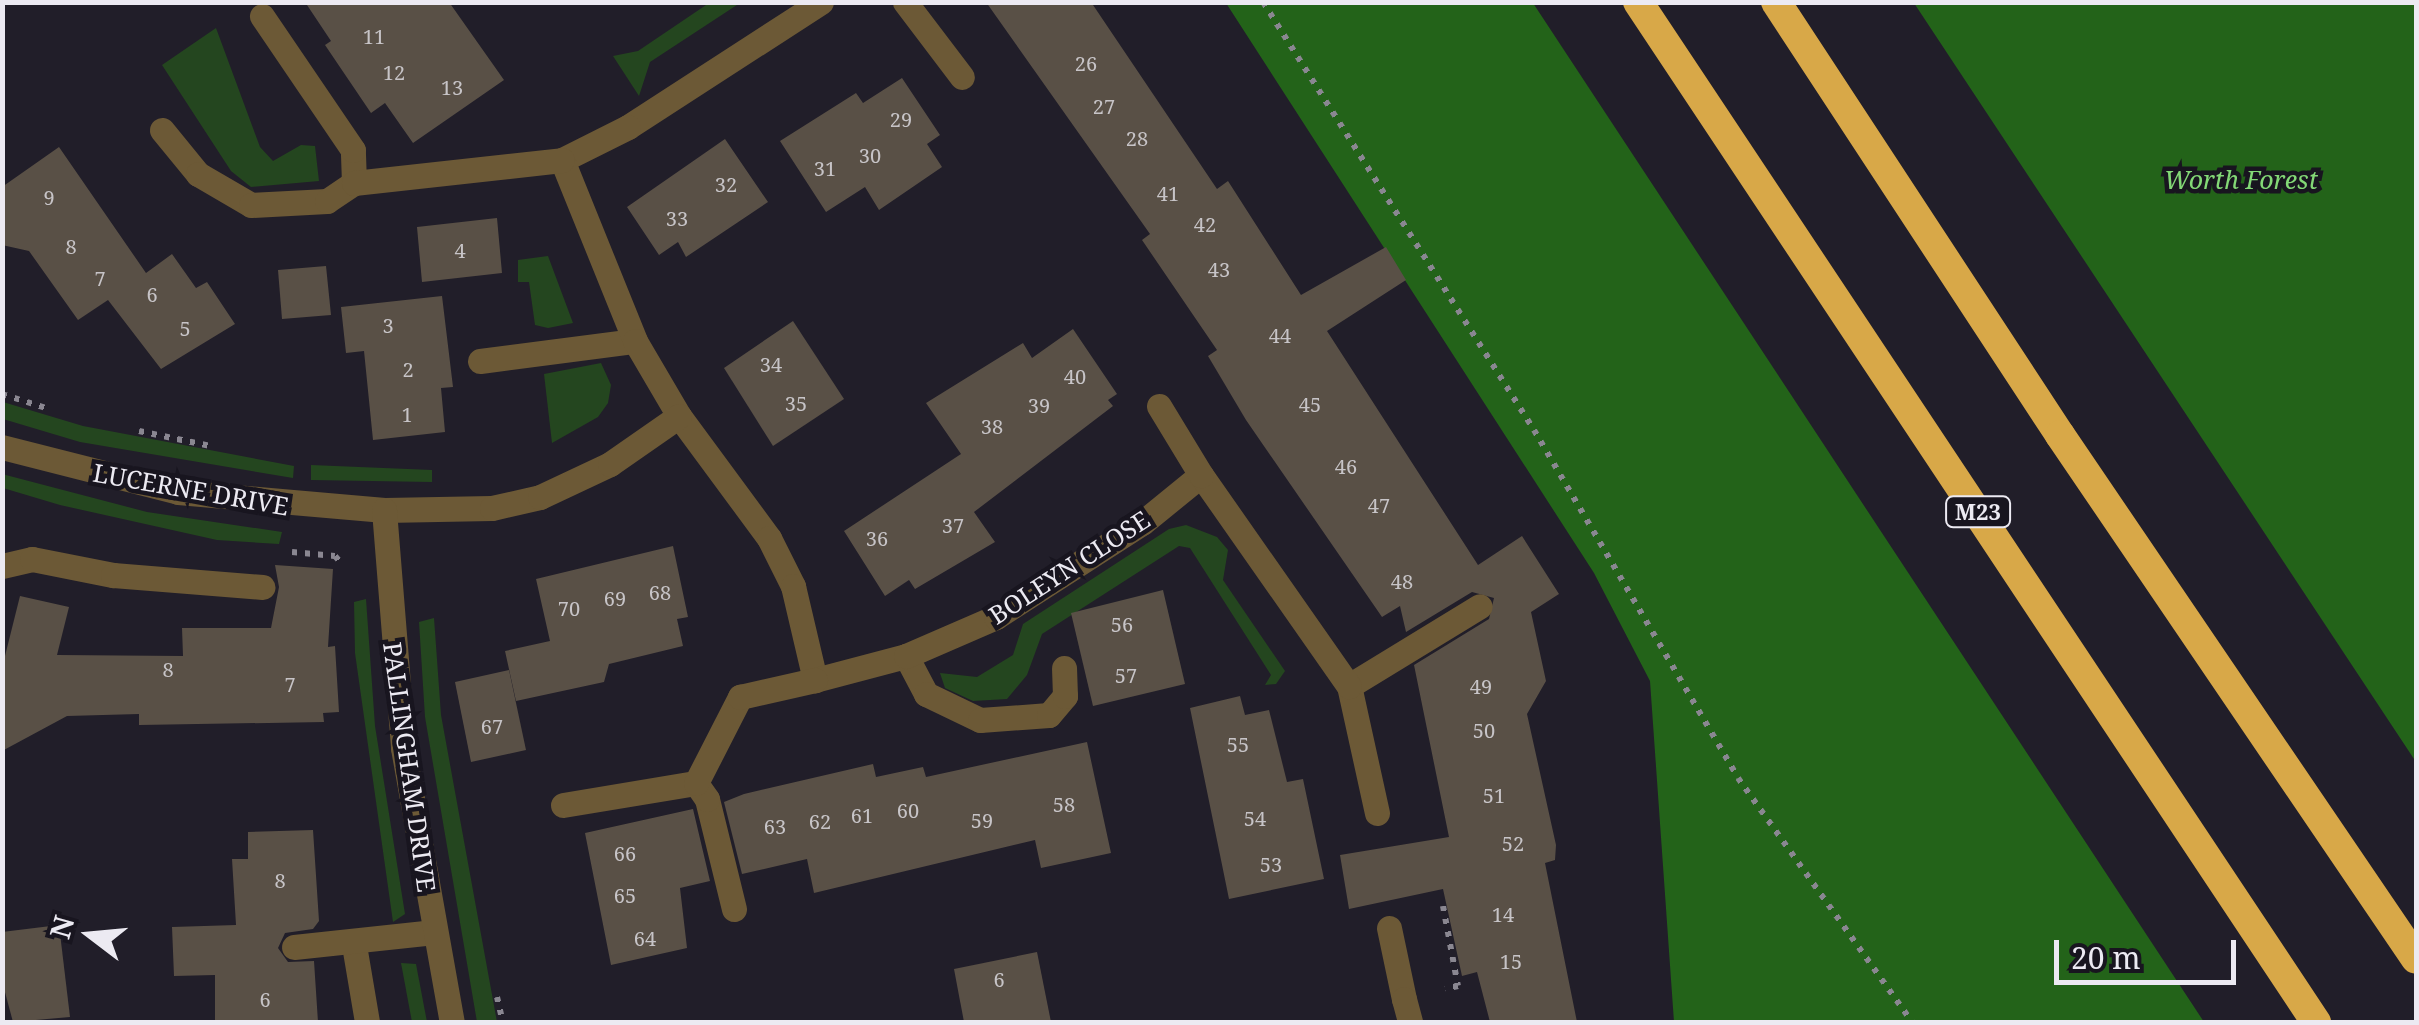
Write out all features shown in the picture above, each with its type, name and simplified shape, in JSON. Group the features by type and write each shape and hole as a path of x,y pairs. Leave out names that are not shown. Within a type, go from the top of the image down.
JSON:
{"highway":[{"name":"M23","path":"1638,2 2316,1022"},
{"path":"1776,2 2060,435 2416,959"}],"street":[{"path":"162,130 198,174 251,205 326,202 354,183 562,160 628,127 821,2"},
{"path":"905,2 962,77"},
{"path":"262,16 353,150 354,183"},
{"path":"562,160 635,341 679,416 769,538 792,586 815,680"},
{"path":"480,360 635,341"},
{"path":"1160,406 1201,475 1349,686 1377,814"},
{"path":"384,510 492,508 540,497 610,464 679,416"},
{"name":"LUCERNE DRIVE","path":"2,447 178,492 384,510"},
{"name":"BOLEYN CLOSE","path":"696,783 740,697 906,656 1026,599 1142,524 1201,475"},
{"name":"PALLINGHAM DRIVE","path":"384,510 392,658 434,932 452,1022"},
{"path":"2,566 32,560 113,575 262,588"},
{"path":"1349,686 1480,606"},
{"path":"906,656 926,694 980,720 1048,715 1064,696 1064,668"},
{"path":"563,805 696,783 707,799 734,909"},
{"path":"1389,928 1407,1011"},
{"path":"294,947 354,944 434,932"},
{"path":"354,944 367,1022"}],"path":[{"path":"1263,2 1534,430 1738,778 1912,1022"},
{"path":"2,394 67,414"},
{"path":"132,430 220,448"},
{"path":"275,551 336,556 347,570"}],"green space":[{"path":"709,3 740,3 650,62 639,96 613,56 638,51"},
{"path":"1226,3 1533,3 2204,1022 1674,1022 1650,681 1594,573"},
{"name":"Worth Forest","path":"1914,3 2416,3 2416,762"},
{"path":"216,28 260,147 273,161 301,145 315,146 319,181 251,187 231,171 162,65"},
{"path":"548,256 573,323 548,328 535,325 529,282 518,282 518,260"},
{"path":"601,363 611,385 608,403 598,417 552,443 544,374"},
{"path":"3,402 83,426 294,466 293,478 80,442 3,419"},
{"path":"311,465 432,470 432,482 311,480"},
{"path":"2,474 147,512 282,532 279,544 217,540 60,505 3,488"},
{"path":"1186,525 1217,537 1228,550 1223,580 1285,671 1276,684 1265,685 1271,675 1190,548 1179,546 1042,634 1027,675 1007,699 973,701 945,688 940,673 977,677 1013,655 1023,624 1169,529"},
{"path":"366,599 375,726 405,914 393,922 355,653 354,602"},
{"path":"434,618 441,715 497,1022 477,1022 425,717 419,622"},
{"path":"401,963 416,964 427,1022 412,1022"}],"building":[{"path":"305,2 449,2 504,80 413,143 385,103 371,113 325,45 331,41"},
{"path":"986,2 1091,2 1217,189 1228,181 1301,295 1386,247 1406,280 1327,331 1478,565 1522,536 1559,594 1531,612 1546,681 1527,714 1556,845 1555,860 1545,863 1577,1022 1490,1022 1477,972 1462,976 1443,889 1349,909 1340,855 1449,837 1414,665 1489,619 1494,598 1472,592 1406,632 1400,606 1382,617 1246,420 1208,356 1217,350 1142,240 1150,234"},
{"path":"902,78 940,135 927,144 942,167 879,210 865,187 826,212 780,141 856,93 863,103"},
{"path":"725,139 768,202 686,257 678,242 659,255 627,207"},
{"path":"59,147 146,273 172,254 196,288 207,282 235,324 161,369 108,300 78,320 29,251 2,245 2,187"},
{"path":"497,218 502,273 422,282 417,227"},
{"path":"326,266 331,315 282,319 278,270"},
{"path":"442,296 453,387 441,388 445,432 373,440 364,351 346,353 341,307"},
{"path":"793,321 844,399 773,446 724,368"},
{"path":"1073,329 1117,394 1108,400 1113,406 974,512 995,542 915,589 909,580 885,596 844,531 961,454 926,403 1023,343 1032,358"},
{"path":"673,546 688,617 677,619 683,646 609,664 604,682 516,701 505,651 550,641 536,579"},
{"path":"275,565 333,569 328,647 335,646 339,712 323,713 324,722 139,725 139,714 67,716 2,751 2,668 20,596 69,607 57,655 183,656 182,628 271,628 279,587"},
{"path":"1163,590 1185,684 1093,706 1071,613"},
{"path":"509,670 526,750 471,762 455,682"},
{"path":"1240,696 1245,715 1269,710 1287,782 1303,779 1324,879 1229,899 1190,708"},
{"path":"1087,742 1111,853 1041,868 1035,840 814,893 807,859 742,874 724,802 744,794 873,764 876,777 923,767 926,777"},
{"path":"693,809 710,881 680,888 687,948 611,965 585,833"},
{"path":"313,830 319,921 313,929 285,933 278,948 288,962 314,961 318,1022 215,1022 215,975 174,976 172,927 236,925 232,859 248,859 248,832"},
{"path":"59,925 70,1017 13,1022 2,981 2,932"},
{"path":"1037,952 1051,1022 964,1022 954,969"}]}
